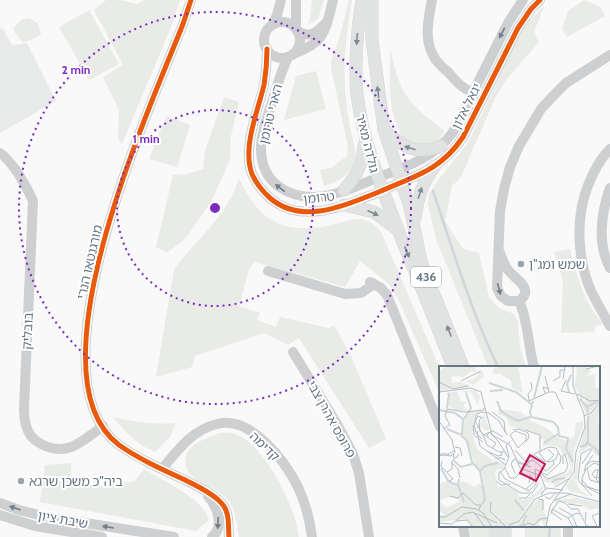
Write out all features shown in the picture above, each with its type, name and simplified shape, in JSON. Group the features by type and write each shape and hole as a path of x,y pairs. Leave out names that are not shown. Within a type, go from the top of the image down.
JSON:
{"main road":[{"name":"גולדה מאיר","path":"362,0 358,32 356,71 357,93 364,135 377,178 453,366"},
{"name":"גולדה מאיר","path":"372,0 372,40 384,130 410,207 421,262 463,366"},
{"path":"384,130 401,144 410,149 425,150 441,146"},
{"path":"344,190 354,179 360,166 364,151 364,135"},
{"path":"414,223 421,189 435,166"},
{"path":"344,205 374,212 398,230"},
{"path":"495,527 496,537"}],"street":[{"name":"מורגנטאו הנרי","path":"191,0 183,24 125,170 109,223 96,275 90,310 86,339 86,361 90,396 97,416 111,438 142,459 198,486"},
{"path":"281,0 273,24 265,35 264,43 266,49 275,56 282,58 315,44 323,34 333,0"},
{"path":"290,55 299,45 299,37 296,30 296,0"},
{"path":"432,0 427,36 429,48 435,58 460,86 474,90 484,96"},
{"name":"יגאל אלון","path":"397,171 441,146 453,132 508,23 524,0"},
{"name":"יגאל אלון","path":"382,190 422,174 443,161 457,146 518,28 531,9 540,0"},
{"path":"273,24 287,23 305,35 313,34 327,23"},
{"name":"הארי טרומן","path":"256,114 266,70 266,49"},
{"name":"הארי טרומן","path":"290,55 280,75 262,137 261,148 264,166 271,179 277,186 286,192 295,195 306,197 324,196 397,171"},
{"path":"499,251 509,271 521,281 524,287 524,295 519,301 508,302 498,292 497,288 500,211 510,167 519,146 540,109 566,83 610,55"},
{"name":"טרומן","path":"256,114 249,159 251,172 265,193 282,206 302,212 322,211 344,205"},
{"path":"610,149 599,162 586,189 580,216 580,249 591,290 610,326"},
{"name":"בובליק","path":"0,153 6,157 33,201 24,409 24,419 27,428 38,442 48,447 66,449 103,426"},
{"path":"610,188 605,202 602,228 604,253 610,268"},
{"path":"344,205 382,190"},
{"path":"268,271 345,294 361,293 372,283 381,288 388,295 392,303 439,424"},
{"path":"519,301 524,311 530,352 534,366"},
{"name":"פרופס אהרן צבי","path":"293,352 337,424 353,454 360,473 369,537"},
{"name":"קדימה","path":"162,469 194,434 204,429 227,422 247,429 277,455 298,487 312,537"},
{"path":"198,486 212,501 218,516 218,529 216,534 212,537"},
{"path":"198,486 218,499 224,505 228,522 229,537"},
{"name":"שיבת ציון","path":"0,502 26,512 47,517 174,537"},
{"name":"שיבת ציון","path":"0,515 35,526 78,535 102,537"},
{"path":"35,526 42,532 44,537"},
{"path":"463,527 465,537"}],"shaded area":[{"path":"106,0 120,0 137,4 144,0 180,0 171,27 122,144 118,139 119,110 103,77 123,65 94,10"},
{"path":"312,0 324,0 318,19 309,24"},
{"path":"349,0 352,0 345,52 345,89 351,132 356,153 351,169 344,177 324,186 320,170 331,168 347,156 348,147 331,68 331,60 338,43"},
{"path":"584,0 601,7 605,16 567,37 562,29 568,11"},
{"path":"544,6 534,32 539,42 507,79 496,96 461,177 452,186 445,221 463,249 479,253 489,297 499,308 514,314 518,322 520,346 526,366 488,366 436,239 428,205 429,194 438,180 468,143 515,44 528,22"},
{"path":"89,10 119,64 89,80 59,27"},
{"path":"30,18 38,24 41,34 34,39 23,42 13,29 21,20"},
{"path":"0,28 3,29 12,45 27,43 56,101 0,133"},
{"path":"390,48 398,78 406,95 419,110 445,131 434,143 424,145 407,143 400,133 392,110"},
{"path":"316,71 326,109 284,120 296,76"},
{"path":"224,97 239,102 231,136 230,160 211,202 186,238 167,253 156,247 173,175 187,174 203,169 205,151"},
{"path":"166,116 190,125 177,167 149,159"},
{"path":"239,178 254,204 263,214 273,221 284,225 297,228 311,228 360,219 373,224 382,234 439,367 439,392 399,301 389,284 360,261 345,287 255,262 249,269 239,306 260,313 257,320 276,327 280,317 329,328 334,325 351,356 386,439 369,448 299,338 288,345 264,333 195,356 192,367 156,377 174,270 211,227 232,196"},
{"path":"570,249 586,298 604,325 596,325 594,332 561,333 563,281 554,252"},
{"path":"113,417 144,423 176,423 170,437 155,452 132,438"},
{"path":"220,433 229,433 240,436 251,444 270,466 290,505 295,518 299,537 239,537 231,504 219,492 202,483 189,472 186,465 186,457 191,448 200,441"},
{"path":"71,463 71,483 101,486 135,481 144,469 181,490 199,504 209,520 196,531 40,502 45,465"},
{"path":"469,527 488,527 488,537 471,537"},
{"path":"525,527 560,527 561,537 525,537"}],"waterway":[{"path":"433,191 479,324 498,366"},
{"path":"549,537 550,527"}],"cycle path":[{"path":"191,0 124,176 104,240 90,304 86,362 94,411 119,445 158,468 199,487 215,497 223,505 227,512 229,537"},
{"path":"267,49 264,85 250,141 249,163 252,174 264,193 283,206 296,211 310,212 325,210 354,202 405,181 426,171 446,157 463,137 518,28 531,9 540,0"}],"place":[{"name":"שמש ומג\"ן","path":"521,264"},
{"name":"ביה\"כ משכן שרגא","path":"21,481"}]}
